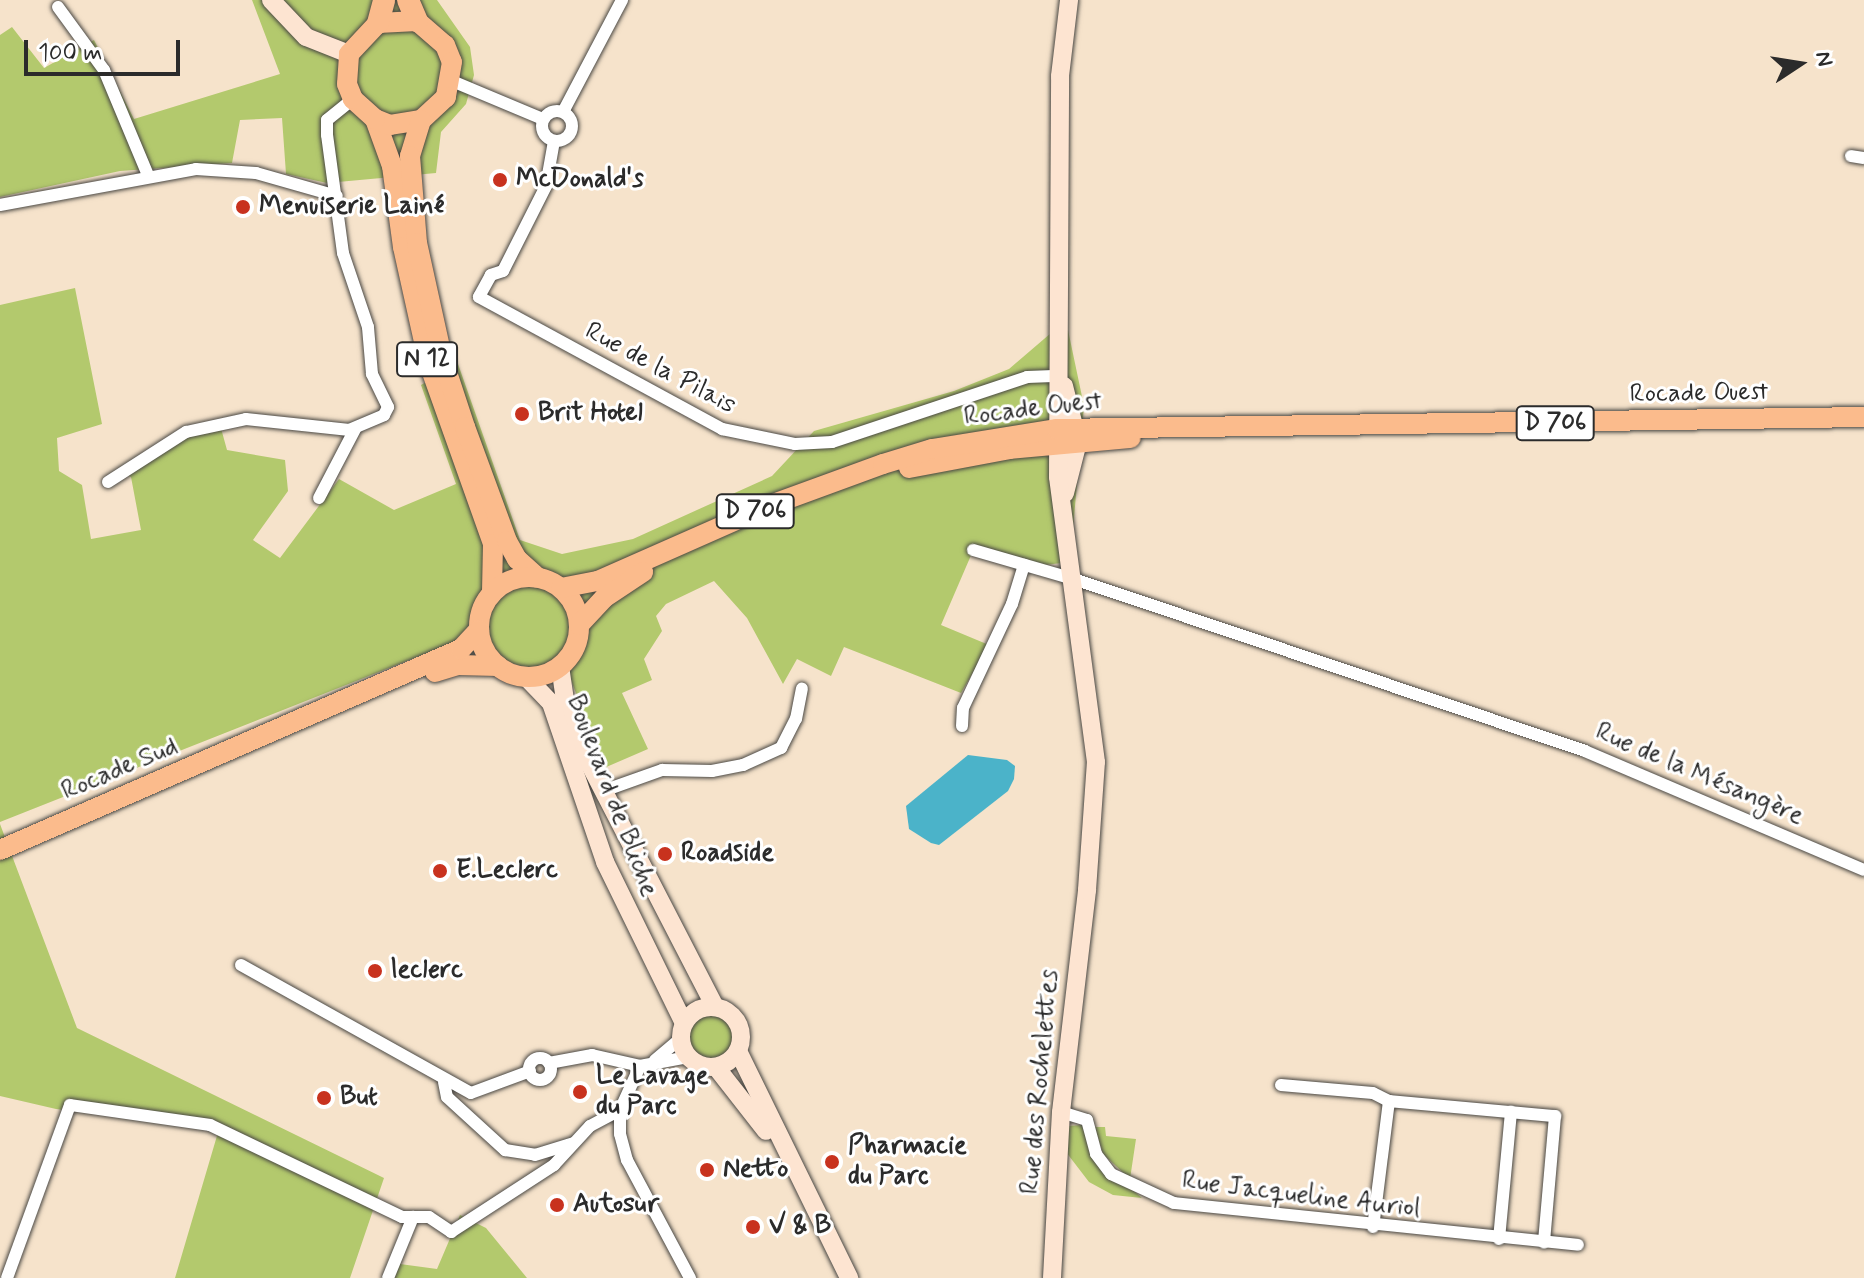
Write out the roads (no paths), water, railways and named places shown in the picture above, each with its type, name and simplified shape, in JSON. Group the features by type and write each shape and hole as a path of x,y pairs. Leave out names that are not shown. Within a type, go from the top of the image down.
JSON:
{"highway":[{"path":"378,23 384,0"},
{"path":"408,0 417,21"}],"main road":[{"path":"271,0 306,37 349,54"},
{"name":"Rue des Rochelettes","path":"1052,1278 1061,1112 1087,890 1096,762 1093,713 1068,577 1061,514 1067,431 1060,376 1060,76 1069,0"},
{"path":"417,21 445,45 452,81 441,104 421,120 390,125 375,119 353,99 346,69 349,54 378,23 417,21"},
{"name":"N 12","path":"375,119 392,166 408,274 429,364 493,544 492,593"},
{"name":"N 12","path":"421,120 410,156 411,199 438,344 507,541 517,559 538,578"},
{"name":"Rocade Ouest","path":"561,588 598,581 831,483 932,449 1067,431 1864,417"},
{"name":"Rocade Ouest","path":"579,625 604,598 682,546"},
{"path":"538,578 561,588 579,625 571,655 560,666 526,677 498,666 479,630 492,593 505,583 538,578"},
{"name":"Rocade Sud","path":"0,850 260,740 461,649 479,630"},
{"name":"Rocade Sud","path":"260,740 431,673 457,665 498,666"},
{"name":"Boulevard de Bliche","path":"560,666 570,720 603,791 715,1007"},
{"name":"Boulevard de Bliche","path":"526,677 551,703 605,862 682,1030"},
{"path":"738,1051 716,1067 700,1066 688,1057 682,1030 697,1010 715,1007 736,1021 738,1051 788,1160 849,1278"},
{"path":"716,1067 788,1160"}],"street":[{"path":"452,81 543,119 563,112 622,0"},
{"path":"58,7 104,70 148,175"},
{"path":"108,482 186,432 231,423 355,429 384,415 388,407 376,389 368,327 343,253 327,120 353,99"},
{"path":"543,119 543,132 554,141 571,131 563,112"},
{"name":"Rue de la Pilais","path":"554,141 552,171 541,198 503,271 491,275 479,297 722,429 758,439 832,442 1027,377 1060,376"},
{"path":"0,205 148,175 231,169 337,196"},
{"path":"319,498 355,429"},
{"name":"Rue de la Mésangère","path":"973,550 1068,577 1515,726 1673,785 1864,870"},
{"path":"962,726 963,708 1024,565"},
{"path":"603,791 662,770 712,771 743,765 781,748 796,719 802,689"},
{"path":"241,965 444,1082 479,1094 530,1071 535,1059 549,1063 592,1055 640,1066 655,1060 688,1057"},
{"path":"655,1060 682,1030"},
{"path":"640,1066 620,1110 627,1160 690,1278"},
{"path":"444,1082 447,1097 505,1150 535,1155 572,1144"},
{"path":"1281,1085 1373,1093 1389,1101 1555,1116 1544,1243"},
{"path":"1373,1227 1389,1101"},
{"path":"7,1278 70,1105 210,1125 402,1217 429,1217 451,1232 554,1165 590,1126 620,1110"},
{"name":"Rue Jacqueline Auriol","path":"1061,1112 1087,1120 1096,1154 1111,1174 1174,1203 1373,1227 1578,1245"},
{"path":"1499,1239 1511,1112"},
{"path":"388,1278 413,1217"}],"water":[{"path":"968,755 1007,760 1015,766 1014,779 1008,791 939,845 931,843 909,829 906,806"}],"place":[{"name":"McDonald's","path":"500,180"},
{"name":"Menuiserie Lainé","path":"243,207"},
{"name":"Brit Hotel","path":"522,414"},
{"name":"Roadside","path":"665,854"},
{"name":"E.Leclerc","path":"440,871"},
{"name":"leclerc","path":"375,971"},
{"name":"Le Lavage du Parc","path":"580,1092"},
{"name":"But","path":"324,1098"},
{"name":"Pharmacie du Parc","path":"832,1162"},
{"name":"Netto","path":"707,1170"},
{"name":"Autosur","path":"557,1205"},
{"name":"V & B","path":"753,1227"}]}
